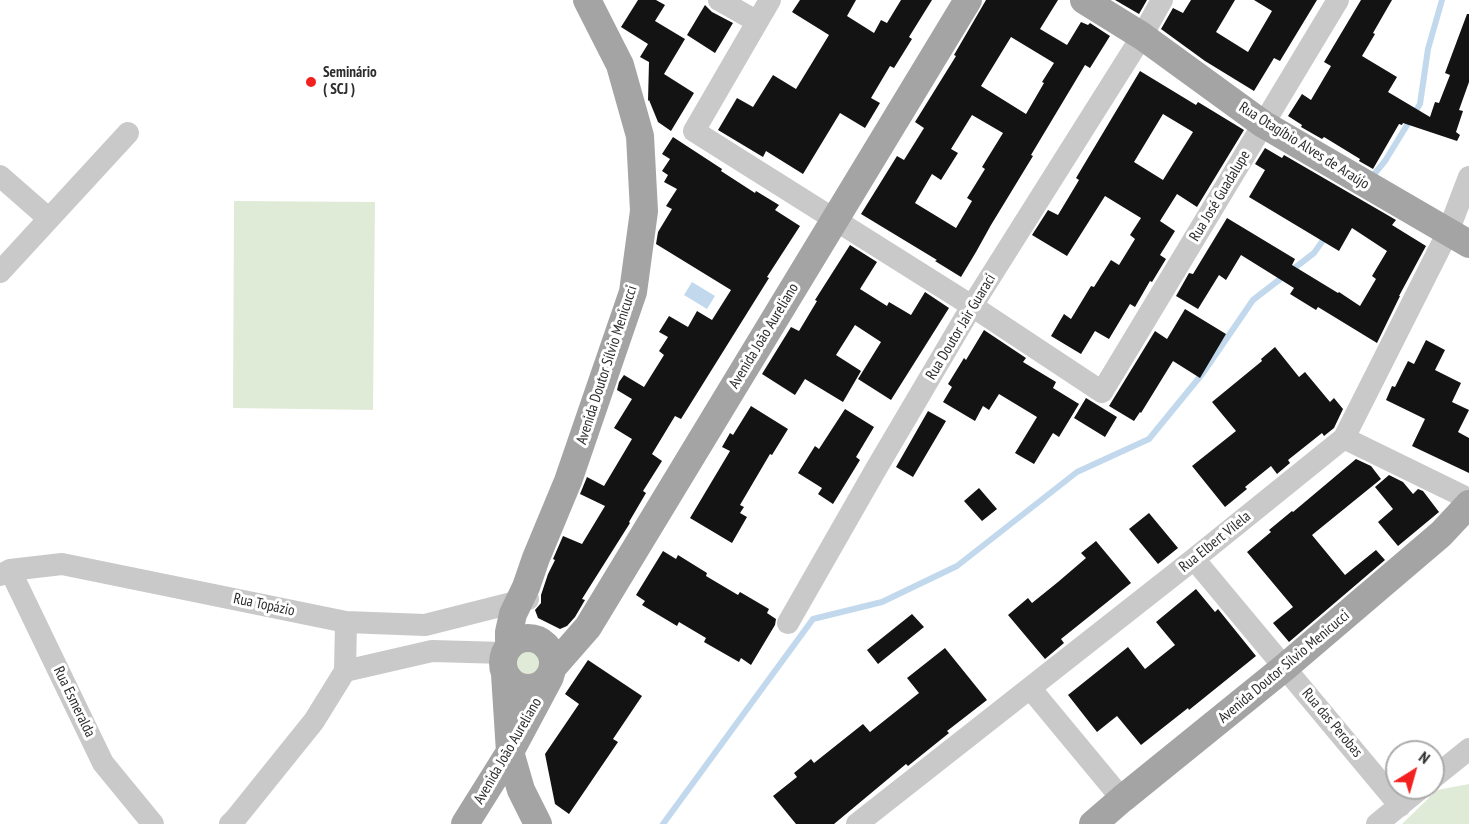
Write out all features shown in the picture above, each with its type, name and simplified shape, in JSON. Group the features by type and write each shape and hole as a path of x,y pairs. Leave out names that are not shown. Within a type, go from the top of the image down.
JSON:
{"main road":[{"name":"Avenida Doutor Sílvio Menicucci","path":"538,824 521,790 510,752 528,657 510,623 524,596 536,558 568,481 633,292 644,211 640,136 620,65 587,0"},
{"name":"Avenida João Aureliano","path":"465,824 510,752 528,657 588,627 968,0"},
{"name":"Rua Otagíbio Alves de Araújo","path":"1084,0 1142,36 1263,124 1459,238"},
{"name":"Avenida Doutor Sílvio Menicucci","path":"1093,824 1285,668 1441,534 1469,504"}],"street":[{"path":"719,0 756,21"},
{"path":"770,0 694,131 972,306"},
{"name":"Rua Doutor Jair Guaraci","path":"788,622 972,306 1142,36 1162,0"},
{"name":"Rua José Guadalupe","path":"972,306 1102,392 1338,0"},
{"path":"0,272 128,133"},
{"path":"0,176 48,218"},
{"name":"Rua Elbert Vilela","path":"866,821 1344,438 1459,238 1469,177"},
{"path":"1344,438 1469,498"},
{"name":"Rua das Perobas","path":"1194,559 1400,806"},
{"name":"Rua Topázio","path":"5,572 62,564 346,622 425,625 524,596"},
{"name":"Rua Esmeralda","path":"5,572 103,763 153,824"},
{"path":"230,824 314,721 345,671 346,622"},
{"path":"425,625 432,651"},
{"path":"345,671 432,651 528,657"},
{"path":"1030,688 1122,799"},
{"path":"1450,770 1469,748"},
{"path":"1377,824 1407,800"}],"green space":[{"path":"234,201 375,202 373,410 233,408"},
{"path":"527,649 538,653 542,664 538,675 527,679 516,675 512,664 516,653"},
{"path":"1469,784 1469,824 1402,824 1427,800 1445,800 1445,788"}],"water":[{"path":"692,282 715,296 707,309 684,295"}],"building":[{"path":"638,0 656,0 665,5 655,21 685,39 664,74 694,93 671,131 658,122 648,101 649,62 640,57 648,44 621,27"},
{"path":"800,0 856,0 847,16 874,33 881,20 887,23 901,0 932,0 909,37 912,39 894,68 890,66 871,98 880,103 865,128 840,113 803,174 766,151 763,157 718,130 737,98 753,107 773,75 796,89 829,35 792,12"},
{"path":"986,0 1058,0 1040,29 1067,45 1081,22 1088,25 1090,23 1110,36 1090,68 1085,65 961,277 861,214 897,156 904,160 924,128 915,122 956,56 954,55","holes":["1011,37 1054,63 1026,114 981,86","972,115 1003,133 982,167 985,169 967,198 972,201 956,228 915,203 932,174 941,180 958,153 951,149"]},
{"path":"1115,0 1147,0 1139,14"},
{"path":"1191,0 1235,0 1216,32 1248,52 1272,11 1254,0 1317,0 1280,61 1274,58 1254,91 1205,61 1161,29 1173,8 1183,13"},
{"path":"1361,0 1392,0 1362,56 1397,77 1388,92 1430,117 1435,102 1439,103 1450,75 1445,73 1467,14 1469,14 1469,82 1459,110 1463,111 1456,132 1460,135 1457,141 1403,123 1399,124 1373,169 1324,137 1322,139 1301,127 1302,125 1288,116 1302,94 1311,100 1331,66 1324,62"},
{"path":"705,5 712,12 733,23 715,53 687,35"},
{"path":"1140,71 1196,105 1198,102 1244,130 1197,207 1177,194 1160,221 1175,231 1160,255 1166,259 1135,307 1130,304 1109,339 1095,331 1081,354 1051,336 1064,314 1071,319 1091,286 1094,287 1111,260 1119,265 1135,239 1130,235 1141,218 1105,196 1067,256 1032,235 1048,210 1058,215 1079,180 1076,178","holes":["1163,114 1193,132 1163,180 1134,162"]},
{"path":"673,137 755,193 756,191 779,205 775,210 800,226 681,419 675,416 652,454 662,461 643,491 646,493 630,523 582,599 585,600 575,617 567,626 560,629 538,618 535,610 541,603 541,595 563,536 582,544 605,506 580,494 587,477 604,486 632,439 614,428 632,399 617,390 619,382 624,375 644,387 664,355 659,351 668,337 659,332 669,316 688,327 697,311 712,320 731,290 656,244 658,232 672,209 666,206 677,189 664,182 668,175 662,171 670,159 662,154"},
{"path":"1265,148 1282,158 1284,155 1396,220 1392,225 1426,246 1377,343 1318,307 1316,310 1290,294 1294,288 1241,255 1226,280 1219,275 1198,309 1176,296 1189,273 1193,274 1227,218 1295,259 1292,265 1360,306 1376,279 1372,276 1387,251 1352,228 1339,251 1249,197 1265,170 1255,164"},
{"path":"850,245 877,262 860,289 887,306 889,302 911,315 925,292 949,308 891,400 858,379 881,342 855,325 836,355 861,371 843,402 805,379 795,395 762,374 791,327 799,331 817,301 815,300"},
{"path":"1185,309 1226,334 1200,378 1173,361 1134,421 1109,406 1155,331 1167,339"},
{"path":"984,330 1026,358 1023,362 1056,382 1053,388 1079,404 1059,437 1053,433 1034,464 1015,453 1037,417 999,394 989,410 983,406 975,421 943,402 952,387 948,384"},
{"path":"1426,340 1445,350 1435,370 1461,383 1452,402 1469,410 1458,432 1469,438 1469,473 1412,446 1425,419 1386,400 1408,361 1414,364"},
{"path":"1275,347 1299,377 1305,372 1330,402 1334,398 1343,409 1334,428 1324,436 1322,433 1288,460 1290,463 1277,474 1271,466 1225,507 1192,466 1236,431 1212,402 1262,361 1261,359"},
{"path":"1086,398 1117,417 1105,437 1074,418"},
{"path":"751,406 788,429 772,455 770,454 740,505 744,507 740,513 747,517 732,543 690,518 730,451 722,447 730,433 733,435"},
{"path":"845,409 874,427 856,457 860,460 833,504 818,494 822,488 798,473 815,446 819,449"},
{"path":"928,411 946,421 913,477 896,467"},
{"path":"1356,459 1371,466 1381,479 1312,535 1345,575 1376,550 1385,560 1289,642 1273,623 1293,607 1247,552 1271,532 1269,530"},
{"path":"1389,475 1403,482 1413,494 1418,489 1423,491 1439,512 1398,546 1378,522 1393,509 1375,487"},
{"path":"979,488 997,509 982,521 964,501"},
{"path":"1149,513 1178,548 1158,564 1129,529"},
{"path":"1096,541 1131,583 1061,639 1064,643 1045,659 1008,615 1028,598 1032,603 1058,582 1086,558 1081,553"},
{"path":"663,551 676,559 678,555 707,573 706,576 738,595 740,592 769,609 767,613 776,619 775,625 751,665 741,658 739,662 704,642 706,638 679,622 677,626 642,605 645,601 636,595"},
{"path":"1196,589 1215,612 1218,609 1256,656 1141,745 1117,716 1097,732 1068,695 1128,647 1145,669 1175,645 1156,622"},
{"path":"912,614 924,627 878,664 867,650"},
{"path":"945,648 987,700 834,824 796,824 773,796 797,777 794,773 811,759 814,763 863,724 870,732 919,693 907,678"},
{"path":"588,660 642,696 613,739 618,742 569,814 555,804 545,754 579,704 565,694"}],"waterway":[{"path":"1371,178 1385,161 1420,104 1428,49 1442,0"},
{"path":"663,824 813,619 882,602 957,566 1077,472 1149,439 1203,373 1253,300 1314,253 1326,236"}],"place":[{"name":"Seminário ( SCJ )","path":"311,82"}]}
